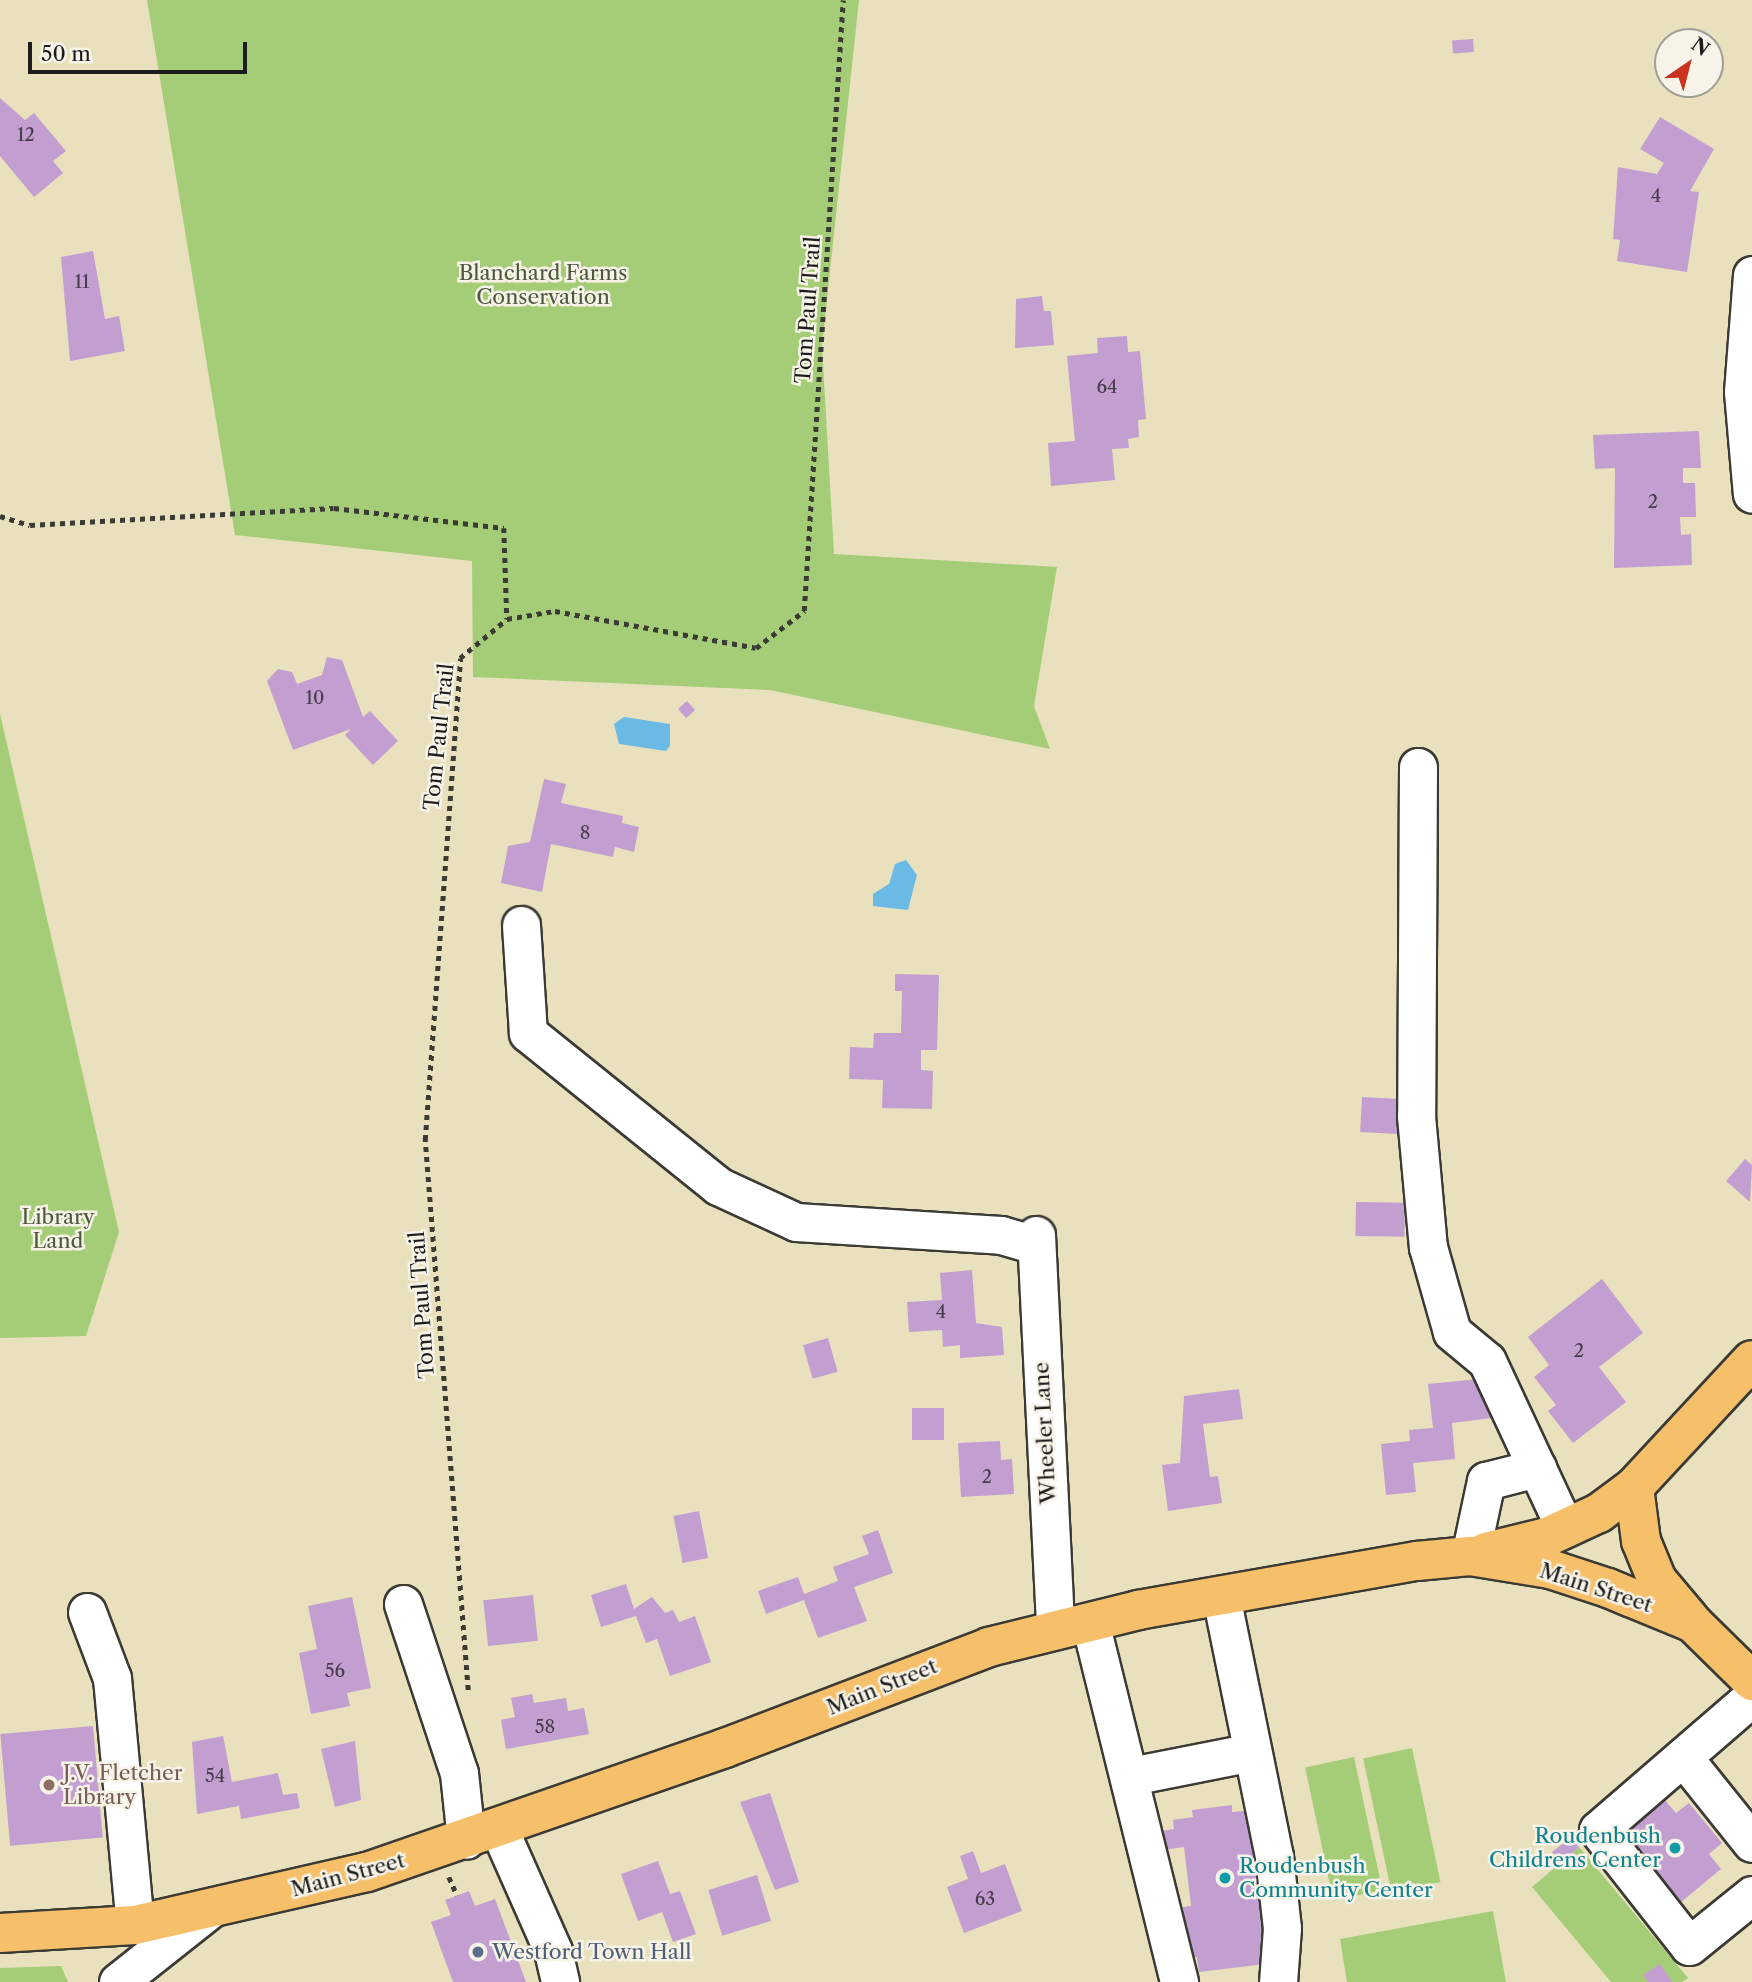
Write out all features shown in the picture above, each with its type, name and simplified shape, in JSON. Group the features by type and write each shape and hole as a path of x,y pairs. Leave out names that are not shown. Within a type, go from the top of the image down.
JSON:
{"main road":[{"path":"1470,1556 1565,1528 1634,1487 1752,1360"},
{"path":"1634,1487 1641,1541 1657,1580 1693,1623"},
{"name":"Main Street","path":"0,1933 138,1963 209,1910 483,1835 798,1722 895,1680 1072,1626 1221,1596 1470,1556 1550,1569 1693,1623 1752,1681"}],"street":[{"path":"1752,275 1743,392 1752,494"},
{"path":"1418,767 1416,1115 1428,1247 1452,1332 1487,1361 1565,1528"},
{"name":"Wheeler Lane","path":"521,925 528,1033 718,1186 796,1222 1036,1240 1072,1626 1131,1776 1179,1982"},
{"path":"1470,1556 1486,1481 1536,1468"},
{"path":"1221,1596 1274,1856 1282,1928 1274,1981"},
{"path":"403,1604 459,1773 483,1835 553,1951 560,1982"},
{"path":"87,1612 112,1678 138,1963"},
{"path":"1752,1698 1598,1829 1689,1946 1752,1895"},
{"path":"1131,1776 1252,1752"},
{"path":"1683,1756 1752,1843"}],"path":[{"name":"Tom Paul Trail","path":"470,1706 425,1140 460,658 507,619 555,611 756,648 804,611 843,0"},
{"path":"0,516 30,525 334,508 504,528 507,619"},
{"path":"449,1876 457,1895"}],"green space":[{"name":"Blanchard Farms Conservation","path":"147,0 859,0 822,346 834,554 1057,567 1034,706 1050,749 770,690 473,677 472,561 235,535"},
{"name":"Library Land","path":"0,714 119,1232 86,1336 0,1338"},
{"path":"1412,1748 1440,1882 1392,1892 1363,1758"},
{"path":"1354,1757 1382,1890 1333,1900 1305,1767"},
{"path":"1579,1847 1688,1978 1682,1982 1611,1982 1532,1887"},
{"path":"1493,1911 1506,1982 1347,1982 1340,1939"},
{"path":"61,1966 68,1982 0,1982 0,1968"}],"water":[{"path":"624,717 670,724 670,746 666,751 619,744 614,724"},
{"path":"906,860 917,875 908,910 873,906 873,894 889,884 895,864"}],"building":[{"path":"1473,39 1474,52 1453,53 1452,40"},
{"path":"0,98 25,120 34,113 66,151 53,161 63,173 34,197 0,156"},
{"path":"1660,117 1714,149 1690,191 1699,192 1687,272 1617,261 1620,240 1613,239 1618,167 1657,174 1664,163 1640,149"},
{"path":"93,251 105,319 119,316 125,351 70,361 61,257"},
{"path":"1042,296 1044,311 1051,311 1054,345 1015,348 1016,299"},
{"path":"1127,336 1128,352 1140,351 1146,419 1138,420 1139,437 1128,439 1129,448 1112,449 1115,480 1051,486 1048,443 1075,441 1067,356 1098,353 1097,338"},
{"path":"1699,431 1701,468 1683,468 1683,483 1695,483 1696,517 1680,517 1681,535 1691,534 1692,565 1614,568 1615,468 1595,469 1593,435"},
{"path":"327,657 342,660 363,717 370,711 398,741 373,765 345,735 351,729 293,750 267,681 278,669 292,672 297,684 322,675"},
{"path":"687,701 695,710 686,718 678,709"},
{"path":"544,779 566,784 561,803 623,816 622,823 639,827 634,852 615,847 613,857 551,844 542,892 501,883 508,846 530,842"},
{"path":"895,974 939,975 937,1050 921,1050 921,1070 933,1071 932,1109 882,1108 883,1080 849,1079 850,1047 873,1048 874,1033 901,1033 902,991 895,991"},
{"path":"1362,1097 1400,1099 1398,1134 1360,1132"},
{"path":"1745,1159 1752,1165 1750,1202 1726,1181"},
{"path":"1356,1202 1405,1203 1404,1237 1355,1236"},
{"path":"972,1270 976,1323 1002,1327 1004,1355 960,1358 960,1345 943,1347 942,1330 909,1332 907,1302 942,1300 940,1273"},
{"path":"1602,1279 1643,1333 1599,1367 1626,1402 1573,1443 1548,1411 1556,1405 1534,1377 1549,1365 1528,1337"},
{"path":"828,1338 838,1372 813,1379 803,1345"},
{"path":"1489,1378 1492,1418 1452,1423 1455,1459 1413,1463 1416,1492 1386,1495 1381,1444 1410,1441 1409,1430 1433,1428 1428,1384"},
{"path":"1239,1389 1243,1419 1203,1424 1210,1477 1218,1476 1222,1503 1168,1511 1162,1465 1180,1463 1184,1396"},
{"path":"912,1408 944,1408 944,1440 912,1440"},
{"path":"1000,1441 1001,1460 1012,1459 1014,1494 961,1497 958,1443"},
{"path":"699,1511 708,1558 683,1563 673,1516"},
{"path":"878,1530 893,1573 854,1587 867,1621 818,1638 804,1600 766,1614 758,1591 798,1577 804,1594 838,1581 833,1567 869,1554 862,1536"},
{"path":"626,1584 634,1609 652,1597 665,1613 673,1610 679,1622 695,1616 711,1662 670,1676 657,1639 646,1643 636,1616 601,1627 591,1595"},
{"path":"533,1595 538,1641 488,1646 483,1600"},
{"path":"352,1597 371,1688 347,1693 350,1706 311,1714 299,1653 317,1649 308,1606"},
{"path":"532,1694 534,1703 566,1698 568,1711 584,1708 589,1734 506,1749 501,1720 515,1717 511,1698"},
{"name":"J.V. Fletcher Library","path":"93,1726 103,1838 10,1846 0,1734"},
{"path":"223,1736 232,1782 278,1773 283,1795 297,1793 300,1808 241,1819 239,1806 197,1814 192,1742"},
{"path":"355,1741 361,1800 335,1807 321,1749"},
{"path":"770,1793 799,1882 775,1890 740,1802"},
{"name":"Roudenbush Childrens Center","path":"1661,1796 1676,1813 1689,1803 1722,1843 1709,1854 1721,1869 1680,1903 1620,1830"},
{"name":"Roudenbush Community Center","path":"1232,1805 1232,1812 1254,1810 1270,1945 1265,1964 1199,1972 1197,1957 1189,1958 1183,1907 1191,1906 1184,1847 1163,1850 1161,1831 1174,1829 1173,1820 1193,1817 1192,1810"},
{"path":"1570,1838 1579,1847 1561,1863 1552,1852"},
{"path":"973,1851 981,1873 1005,1864 1022,1911 964,1933 947,1887 968,1879 960,1856"},
{"path":"658,1861 670,1894 680,1891 696,1934 673,1942 662,1912 638,1921 621,1874"},
{"path":"757,1875 771,1921 722,1936 708,1890"},
{"name":"Westford Town Hall","path":"469,1891 475,1906 495,1899 526,1982 453,1982 431,1922 451,1915 445,1900"},
{"path":"1660,1964 1672,1982 1648,1982 1643,1975"}],"place":[{"name":"J.V. Fletcher Library","path":"49,1785"},
{"name":"Roudenbush Childrens Center","path":"1675,1848"},
{"name":"Roudenbush Community Center","path":"1225,1878"},
{"name":"Westford Town Hall","path":"478,1952"}]}
